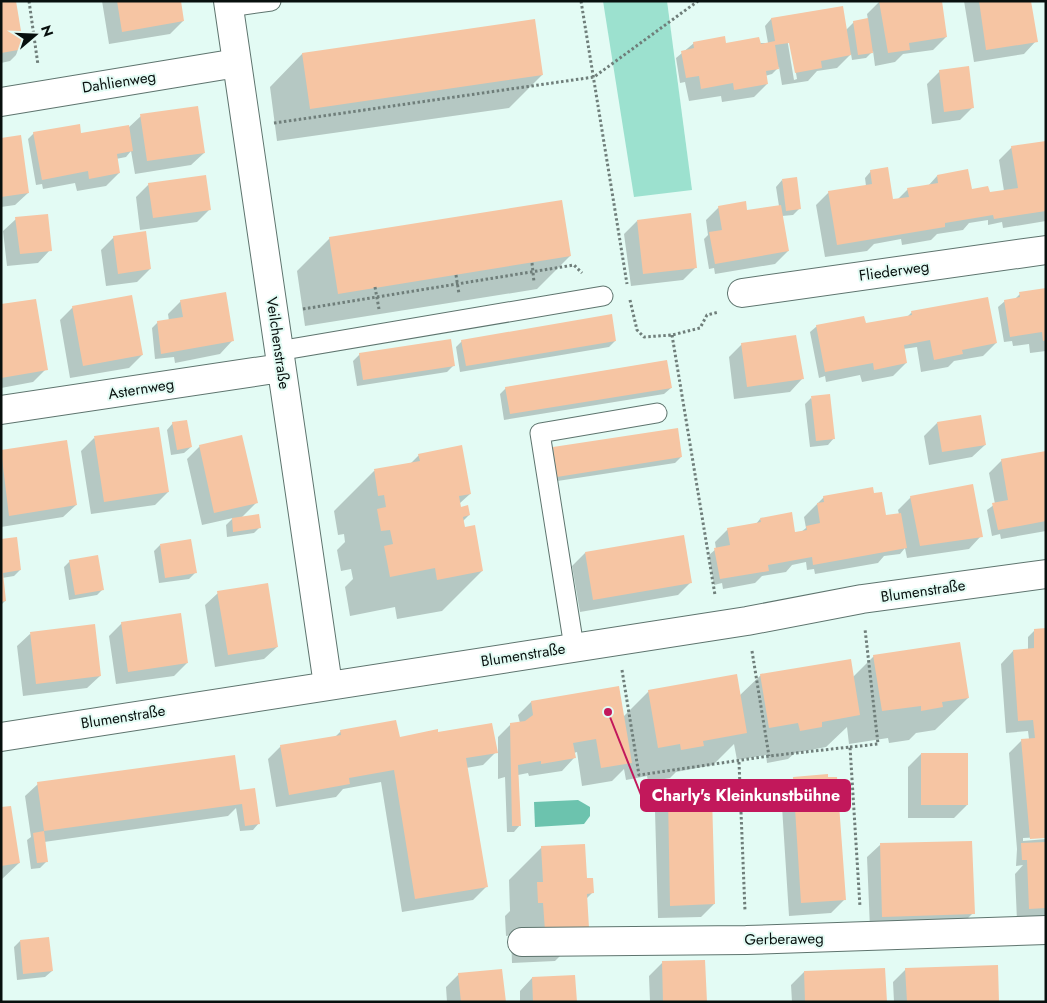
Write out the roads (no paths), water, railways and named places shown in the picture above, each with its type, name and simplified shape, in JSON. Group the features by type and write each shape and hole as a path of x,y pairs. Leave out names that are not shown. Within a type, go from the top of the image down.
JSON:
{"street":[{"name":"Veilchenstraße","path":"229,4 328,685"},
{"name":"Dahlienweg","path":"1,102 237,63"},
{"name":"Fliederweg","path":"742,293 1046,250"},
{"name":"Asternweg","path":"1,410 280,359"},
{"name":"Blumenstraße","path":"1,737 747,621 862,599 1046,574"},
{"name":"Gerberaweg","path":"522,942 862,938 1046,930"}],"lane":[{"path":"229,4 271,1"},
{"path":"280,359 603,296"},
{"path":"574,647 540,433 657,413"}],"place":[{"name":"Charly's Kleinkunstbühne","path":"608,712"}]}
